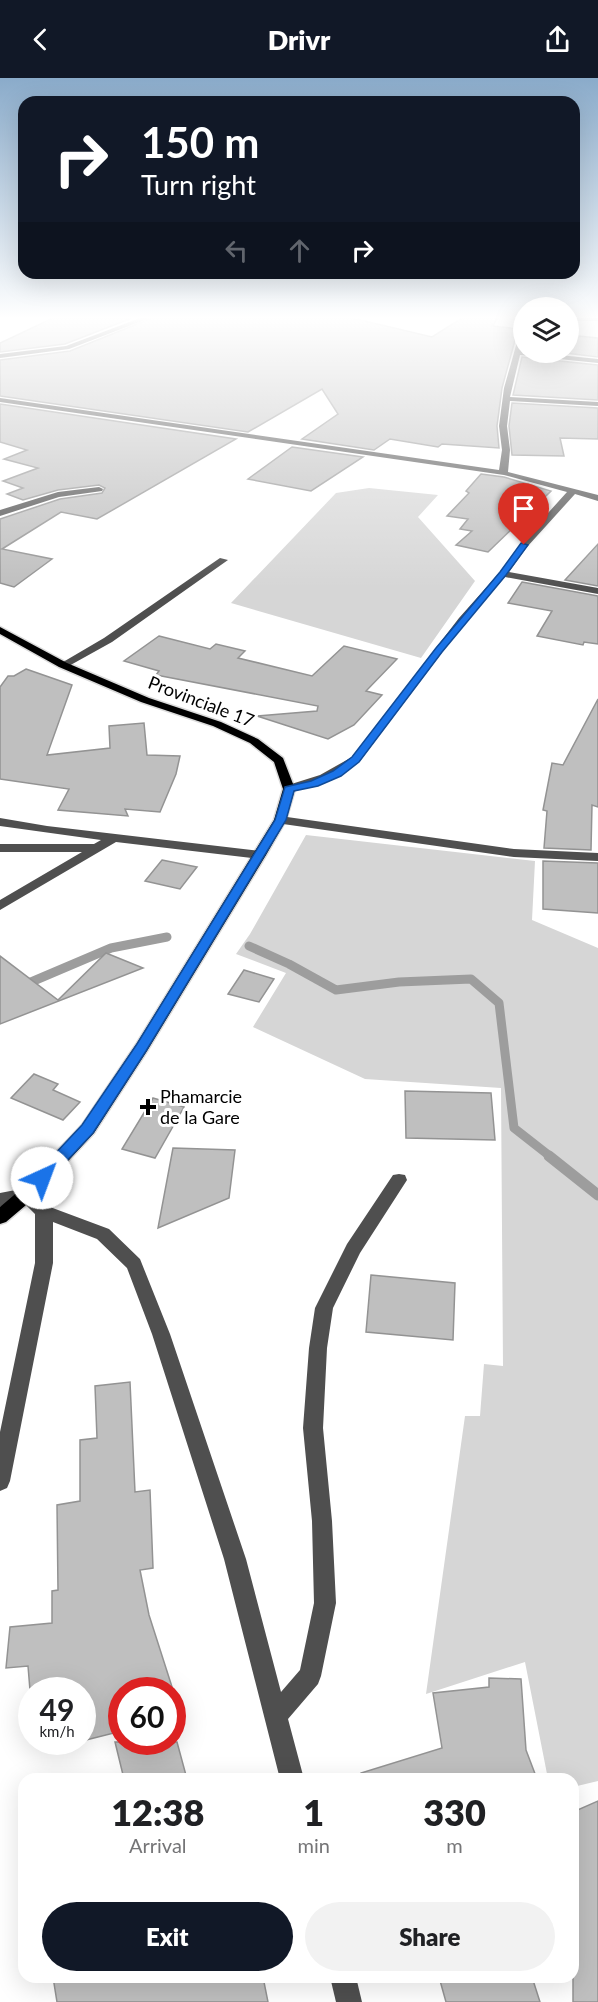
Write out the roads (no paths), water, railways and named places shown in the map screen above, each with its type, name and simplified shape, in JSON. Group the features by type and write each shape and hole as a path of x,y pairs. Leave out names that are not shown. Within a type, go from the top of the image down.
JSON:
{"main road":[{"name":"Provinciale 17","path":"0,630 63,665 145,700 217,724 254,741 279,760 289,789"},
{"path":"0,1217 26,1195 88,1129 142,1047 260,855 280,820 289,789"}],"street":[{"path":"53,408 504,474 598,498"},
{"path":"504,474 502,467 506,450 503,426 506,408"},
{"path":"0,513 70,492 99,489"},
{"path":"289,789 315,783 337,773 356,759 462,620 573,490"},
{"path":"63,665 108,640 223,560"},
{"path":"503,574 598,591"},
{"path":"280,820 514,853 598,857"},
{"path":"0,822 260,855"},
{"path":"0,906 114,838"},
{"path":"0,848 97,848"},
{"path":"276,1716 310,1676 325,1603 322,1521 313,1428 318,1348 324,1308 353,1249 399,1180"},
{"path":"0,1200 26,1195 44,1212 103,1234 134,1264 161,1334 235,1559 290,1773"},
{"path":"0,1481 44,1263 44,1212"},
{"path":"344,1983 349,2002"}],"waterway":[{"path":"24,985 111,948 167,937"},
{"path":"249,946 289,964 336,990 399,982 471,979 499,1003 514,1128 551,1157"},
{"path":"549,1156 598,1195"}],"place":[{"name":"Phamarcie de la Gare","path":"148,1107"}]}
